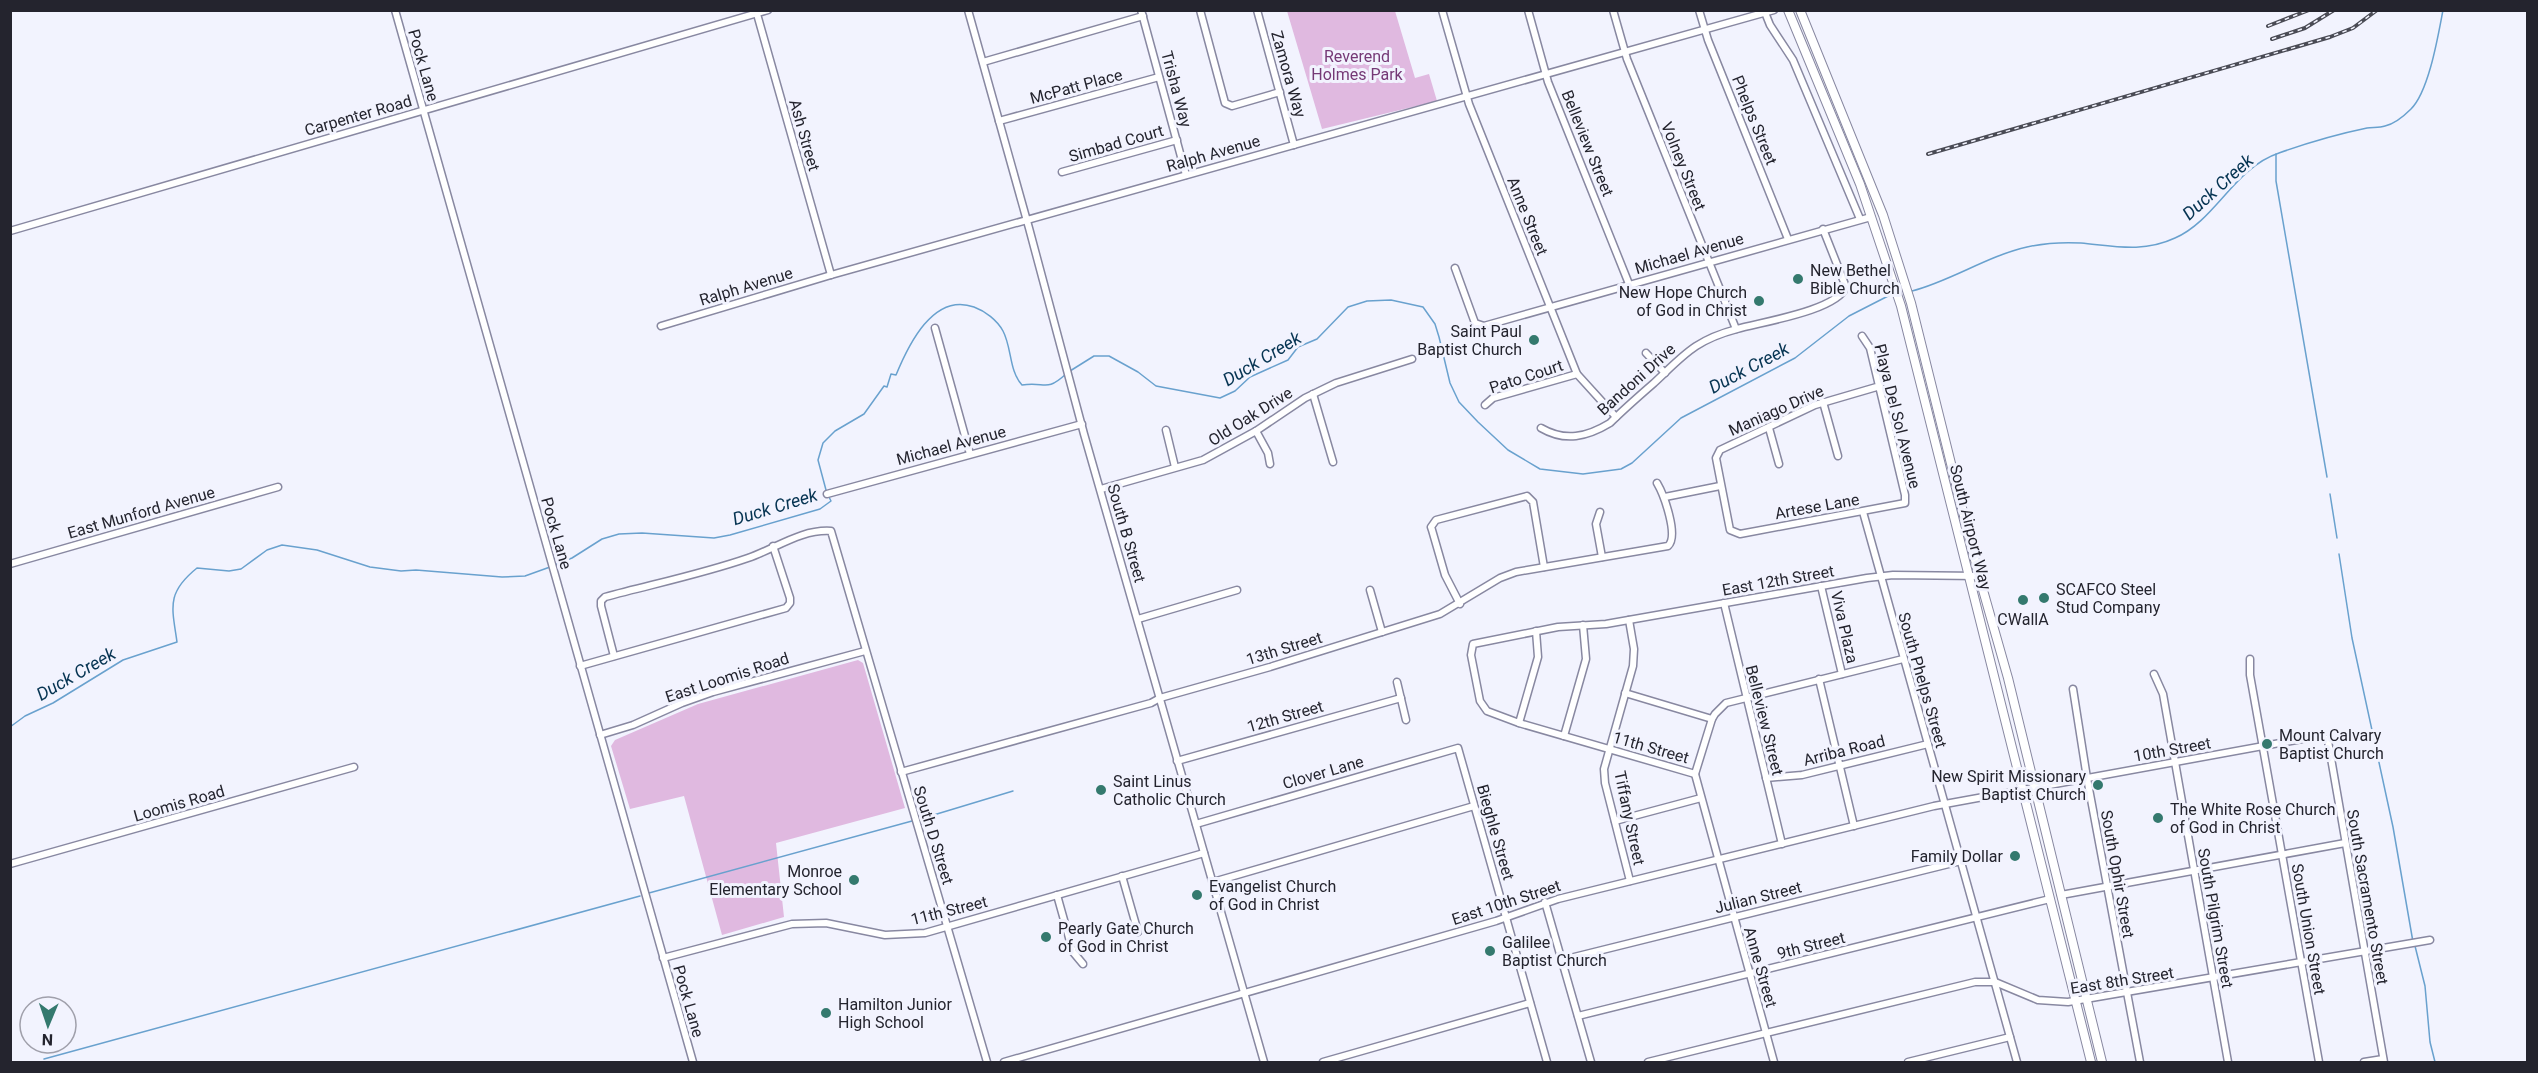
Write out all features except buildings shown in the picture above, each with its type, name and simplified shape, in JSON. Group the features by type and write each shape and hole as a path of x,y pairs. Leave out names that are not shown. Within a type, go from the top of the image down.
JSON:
{"main road":[{"name":"South Airport Way","path":"1788,10 1871,217 1900,303 2091,1062"},
{"name":"South Airport Way","path":"1800,10 1883,215 1905,282 2035,788 2102,1062"}],"street":[{"name":"Pock Lane","path":"395,10 693,1062"},
{"path":"757,14 768,10"},
{"name":"South B Street","path":"968,10 1082,424 1264,1062"},
{"path":"1200,10 1225,103 1232,106 1280,92"},
{"name":"Zamora Way","path":"1257,10 1294,145"},
{"name":"Anne Street","path":"1442,10 1466,97 1577,374 1616,417"},
{"name":"Belleview Street","path":"1528,10 1546,75 1629,284"},
{"name":"Volney Street","path":"1613,10 1625,52 1736,329"},
{"name":"Phelps Street","path":"1699,10 1788,239"},
{"name":"Ralph Avenue","path":"662,326 831,275 1774,10"},
{"path":"1765,12 1793,60 1860,219"},
{"path":"983,62 1142,13"},
{"name":"Trisha Way","path":"1142,13 1186,175"},
{"name":"Carpenter Road","path":"10,231 757,14"},
{"name":"Ash Street","path":"757,14 831,275"},
{"name":"McPatt Place","path":"999,121 1159,77"},
{"name":"Simbad Court","path":"1062,172 1177,140"},
{"name":"Michael Avenue","path":"1455,268 1475,323 1479,326 1871,217"},
{"name":"Bandoni Drive","path":"1541,428 1559,436 1572,438 1599,430 1665,373 1683,354 1699,344 1716,335 1826,304 1844,292 1846,287 1823,229"},
{"path":"935,328 970,454"},
{"name":"Playa Del Sol Avenue","path":"1862,336 1870,348 1880,386 1905,503"},
{"path":"1646,353 1665,373"},
{"name":"Old Oak Drive","path":"1101,489 1203,460 1256,431 1293,404 1313,394 1336,383 1412,359"},
{"name":"Pato Court","path":"1485,405 1493,398 1577,374"},
{"name":"Maniago Drive","path":"1720,486 1716,458 1718,452 1823,402 1880,386"},
{"path":"1313,394 1333,462"},
{"path":"1823,402 1838,456"},
{"name":"Michael Avenue","path":"827,494 1082,424"},
{"path":"1770,428 1779,464"},
{"path":"1166,430 1175,467"},
{"path":"1256,431 1268,453 1270,464"},
{"path":"1657,483 1665,497 1720,486"},
{"name":"Artese Lane","path":"1720,486 1730,530 1740,534 1905,503"},
{"name":"East Munford Avenue","path":"10,564 278,487"},
{"path":"1460,604 1445,575 1432,531 1436,520 1527,496 1533,502 1544,567"},
{"name":"13th Street","path":"901,772 1151,703 1160,698 1270,667 1440,614 1500,578 1544,567 1670,544 1672,538 1665,497"},
{"path":"1600,512 1596,524 1602,556"},
{"name":"South Phelps Street","path":"1863,512 2017,1062"},
{"name":"South D Street","path":"773,546 818,532 831,531 987,1062"},
{"path":"580,666 786,608 790,603 790,598 773,546 749,558 605,597 601,601 601,606 614,656"},
{"name":"East 12th Street","path":"1583,625 1629,620 1880,576 1979,576"},
{"name":"Viva Plaza","path":"1821,586 1842,674"},
{"path":"1138,619 1237,590"},
{"path":"1370,590 1382,632"},
{"name":"Belleview Street","path":"1724,603 1782,844"},
{"name":"Tiffany Street","path":"1629,620 1634,659 1609,749 1604,778 1630,881"},
{"path":"1519,723 1538,657 1536,631 1583,625 1586,659 1564,736"},
{"name":"11th Street","path":"1536,631 1473,644 1471,655 1482,705 1493,714 1695,774 1712,719"},
{"name":"East Loomis Road","path":"600,735 633,725 713,692 865,651"},
{"path":"1625,693 1712,719 1722,706 1746,698 1903,659"},
{"name":"South Union Street","path":"2250,659 2263,747 2319,1062"},
{"name":"South Pilgrim Street","path":"2154,674 2163,694 2228,1062"},
{"path":"1819,680 1854,826"},
{"path":"1397,682 1406,720"},
{"name":"South Ophir Street","path":"2073,689 2106,886 2140,1062"},
{"name":"12th Street","path":"1178,761 1401,698"},
{"name":"10th Street","path":"2023,790 2318,736 2324,737"},
{"name":"South Sacramento Street","path":"2324,737 2328,741 2384,1061"},
{"name":"Arriba Road","path":"1766,778 1802,775 1928,744"},
{"name":"Bieghle Street","path":"1458,748 1547,1062"},
{"name":"Clover Lane","path":"1196,824 1458,748"},
{"name":"Loomis Road","path":"10,864 354,767"},
{"name":"Anne Street","path":"1695,774 1774,1062"},
{"name":"East 10th Street","path":"1004,1062 1505,918 1545,902 1945,804 2023,790"},
{"path":"1615,821 1701,798"},
{"path":"1213,882 1474,806"},
{"path":"2061,895 2345,843"},
{"name":"11th Street","path":"663,958 792,924 826,923 875,934 895,935 948,927 1204,853"},
{"name":"Julian Street","path":"1562,960 1961,861"},
{"path":"1122,876 1138,932"},
{"path":"1057,895 1073,952 1083,964"},
{"name":"9th Street","path":"1578,1016 2050,899"},
{"path":"1545,902 1591,1062"},
{"name":"East 8th Street","path":"1648,1062 1975,982 1995,982 2038,1000 2058,1003 2077,1002 2430,940"},
{"path":"1323,1062 1530,1003"},
{"path":"1908,1062 2010,1037"},
{"path":"2364,1062 2384,1061"}],"green space":[{"name":"Reverend Holmes Park","path":"1287,11 1395,11 1415,78 1429,74 1437,101 1322,129"},
{"path":"858,660 863,663 905,808 776,843 784,917 722,935 684,796 630,809 611,746 615,740 698,704"}],"waterway":[{"name":"Duck Creek","path":"1912,291 1998,256 2034,246 2074,243 2140,247 2163,243 2175,238 2202,219 2237,182 2263,160 2323,139 2356,130 2383,127 2402,117 2417,101 2428,77 2443,10"},
{"path":"2276,154 2276,181 2327,477"},
{"name":"Duck Creek","path":"1070,371 1094,356 1109,356 1138,372 1156,386 1220,398 1235,391 1250,377 1288,360 1298,347 1317,339 1348,307 1367,301 1391,300 1423,307 1435,324 1450,383 1459,402 1508,450 1540,469 1583,474 1621,469 1632,463 1681,418 1795,358 1849,316 1892,294"},
{"name":"Duck Creek","path":"826,490 818,460 823,443 835,431 864,414 884,386 887,387 891,374 896,375 907,350 924,324 946,307 959,304 974,307 994,320 1006,338 1015,373 1022,385 1049,385 1066,374"},
{"path":"2330,494 2337,538"},
{"name":"Duck Creek","path":"554,565 572,558 602,539 619,534 642,533 714,538 730,535 820,509 831,501 828,495"},
{"name":"Duck Creek","path":"10,727 25,716 53,703 123,660 177,642 173,610 176,593 180,585 197,568 229,571 241,569 267,550 282,545 317,550 370,567 401,571 416,570 502,577 525,576 550,567"},
{"path":"2339,554 2352,638 2393,827 2413,942"},
{"path":"917,820 1013,791"},
{"path":"649,893 912,821"},
{"path":"44,1059 640,896"},
{"path":"2415,946 2425,986 2430,1042 2435,1062"}],"railway":[{"path":"2268,26 2309,10"},
{"path":"2272,39 2305,28 2334,10"},
{"path":"1928,154 2330,37 2353,28 2377,10"}],"place":[{"name":"New Bethel Bible Church","path":"1798,279"},
{"name":"New Hope Church of God in Christ","path":"1759,301"},
{"name":"Saint Paul Baptist Church","path":"1534,340"},
{"name":"SCAFCO Steel Stud Company","path":"2044,598"},
{"name":"CWallA","path":"2023,600"},
{"name":"Mount Calvary Baptist Church","path":"2267,744"},
{"name":"New Spirit Missionary Baptist Church","path":"2098,785"},
{"name":"Saint Linus Catholic Church","path":"1101,790"},
{"name":"The White Rose Church of God in Christ","path":"2158,818"},
{"name":"Family Dollar","path":"2015,856"},
{"name":"Monroe Elementary School","path":"854,880"},
{"name":"Evangelist Church of God in Christ","path":"1197,895"},
{"name":"Pearly Gate Church of God in Christ","path":"1046,937"},
{"name":"Galilee Baptist Church","path":"1490,951"},
{"name":"Hamilton Junior High School","path":"826,1013"}]}
